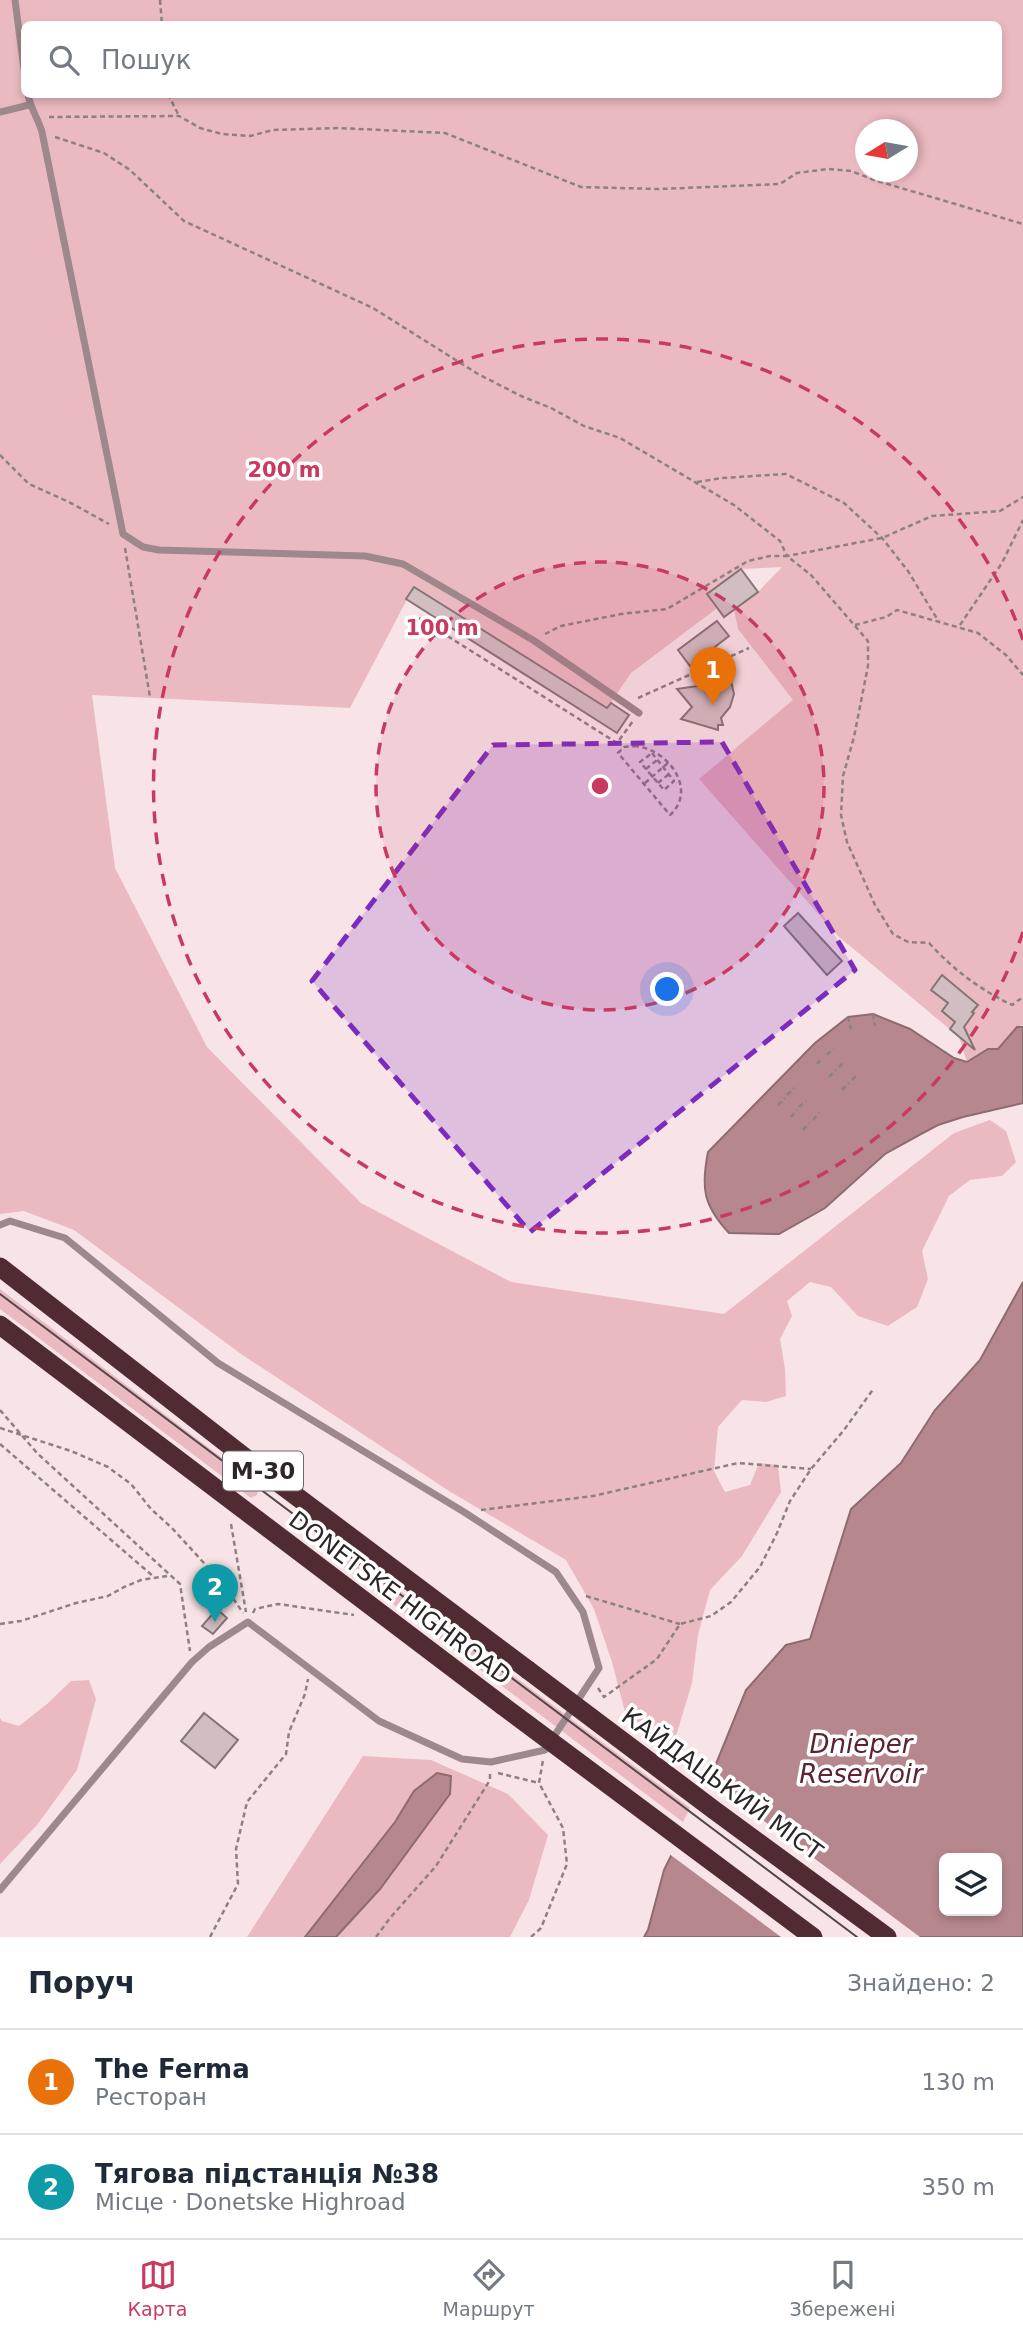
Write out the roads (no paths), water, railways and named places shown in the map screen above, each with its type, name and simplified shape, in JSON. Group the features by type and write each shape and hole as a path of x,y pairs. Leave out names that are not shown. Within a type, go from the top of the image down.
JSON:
{"highway":[{"name":"DONETSKE HIGHROAD","path":"0,1267 256,1466 528,1670"},
{"name":"DONETSKE HIGHROAD","path":"0,1325 813,1937"},
{"name":"КАЙДАЦЬКИЙ МІСТ","path":"528,1670 887,1937"}],"lane":[{"path":"15,0 21,46"},
{"path":"28,98 42,132 123,534 143,547 159,550 365,556 403,564 533,640 639,712"},
{"path":"0,112 29,105"},
{"path":"0,1225 10,1221 65,1238 218,1363 464,1512 556,1572 583,1612 599,1668 545,1750 491,1762 462,1759 379,1721 248,1622 209,1647 192,1662 0,1891"}],"water":[{"path":"873,1014 910,1029 954,1058 967,1062 988,1049 998,1049 1017,1027 1023,1027 1023,1103 963,1117 921,1134 885,1154 825,1208 779,1234 729,1233 714,1214 706,1196 708,1152 815,1043 848,1017"},
{"name":"Dnieper Reservoir","path":"1023,1282 1023,1937 644,1937 664,1870 716,1764 746,1690 786,1645 810,1639 851,1509 901,1463 935,1410 980,1360"},
{"path":"437,1773 451,1776 450,1794 380,1889 336,1937 305,1937 395,1822 414,1791"}],"tram line":[{"path":"0,1294 857,1937"}],"place":[{"name":"The Ferma","path":"713,705"},
{"name":"Тягова пiдстанцiя №38","path":"215,1622"}]}
